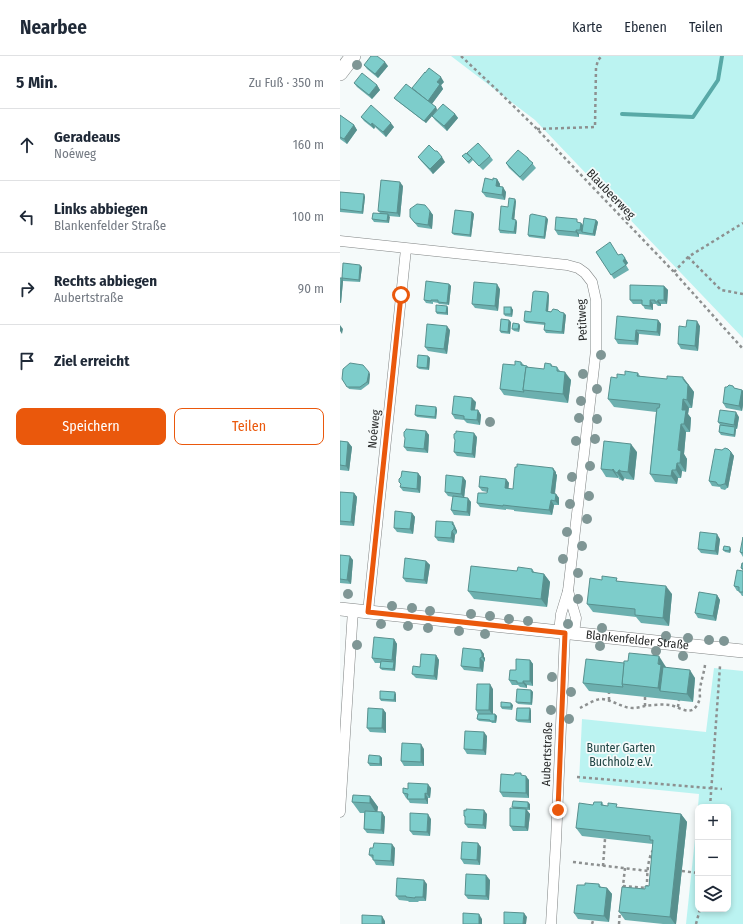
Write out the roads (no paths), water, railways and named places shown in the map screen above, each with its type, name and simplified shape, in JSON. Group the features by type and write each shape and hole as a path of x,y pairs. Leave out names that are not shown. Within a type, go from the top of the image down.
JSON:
{"main road":[{"path":"340,73 353,56"}],"street":[{"name":"Petitweg","path":"340,241 567,265 578,268 585,273 592,282 596,300 596,350 568,591 561,614 566,633"},
{"name":"Noéweg","path":"368,612 406,249"},
{"name":"Petitweg","path":"566,633 576,618 568,591"},
{"name":"Blankenfelder Straße","path":"346,610 743,651"},
{"path":"340,812 346,610"},
{"name":"Aubertstraße","path":"551,924 566,633"}],"waterway":[{"path":"622,114 693,117 718,80 722,56"}],"park label":[{"name":"Bunter Garten Buchholz e.V.","path":"621,755"}]}
